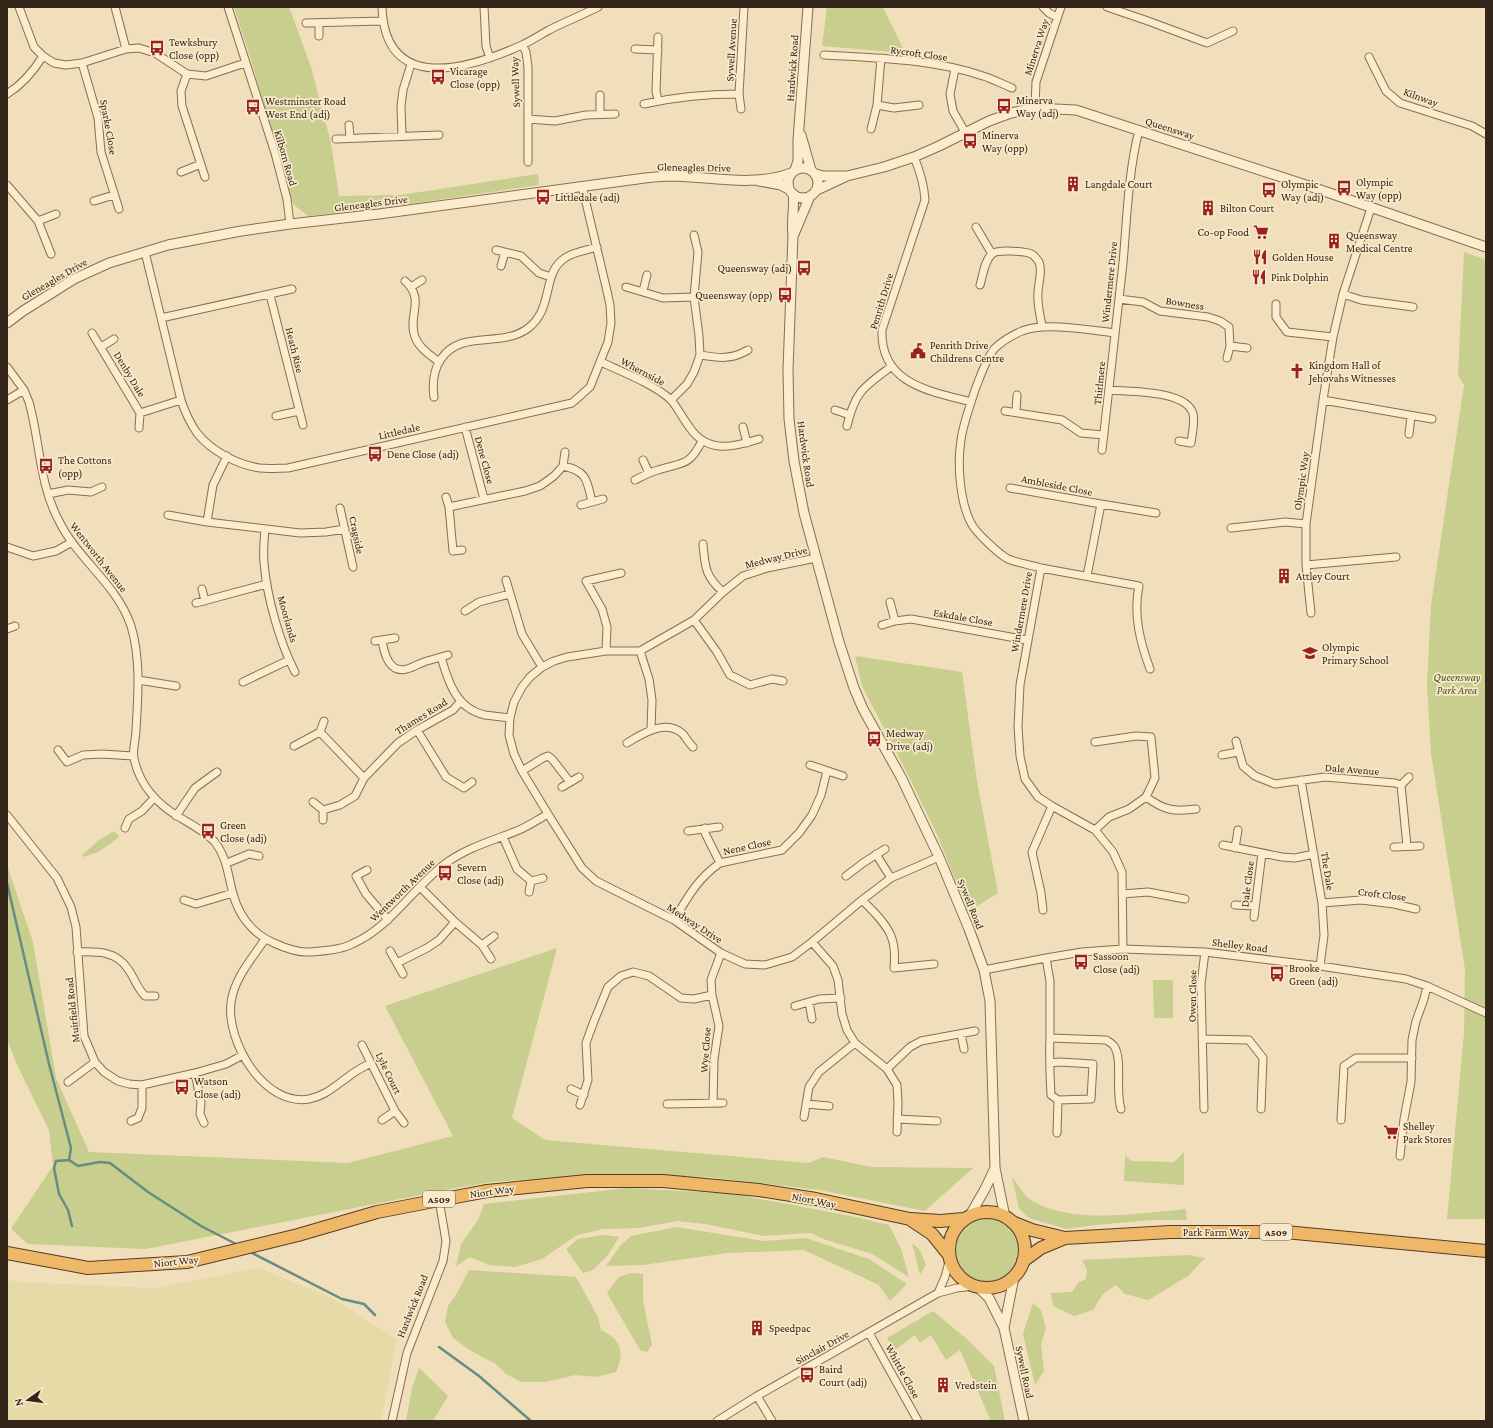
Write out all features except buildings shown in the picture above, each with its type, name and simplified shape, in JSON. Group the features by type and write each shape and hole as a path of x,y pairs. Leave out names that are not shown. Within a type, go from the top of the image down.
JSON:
{"highway":[{"name":"Niort Way","path":"7,1253 88,1268 187,1262 298,1235 377,1212 487,1191 587,1180 663,1181 759,1190 816,1199 910,1219 940,1221 966,1218"},
{"path":"983,1212 991,1212 1009,1220 1019,1230 1023,1240 1023,1261 1014,1277 1006,1283 987,1288 976,1286 966,1282 957,1274 950,1256 949,1245 957,1226 966,1218 983,1212"},
{"name":"Niort Way","path":"910,1219 932,1234 950,1256"},
{"name":"Park Farm Way","path":"1009,1220 1032,1230 1065,1238 1170,1232 1285,1232 1486,1251"},
{"name":"Park Farm Way","path":"1023,1261 1041,1248 1065,1238"}],"street":[{"path":"19,7 34,47 43,56 66,66 82,63 126,49 138,48 155,53 187,74 206,76 245,63"},
{"path":"114,7 126,49"},
{"name":"Kilborn Road","path":"228,7 275,153 287,199 290,224"},
{"path":"382,7 382,21 388,40 398,54 411,64 432,69 466,65 490,58 598,7"},
{"path":"484,7 486,46 490,58"},
{"name":"Sywell Avenue","path":"741,109 739,94 744,7"},
{"name":"Hardwick Road","path":"793,172 798,161 808,7"},
{"name":"Minerva Way","path":"1043,7 1049,13 1057,17"},
{"name":"Minerva Way","path":"1035,108 1036,82 1061,7"},
{"path":"1107,7 1208,44 1233,31"},
{"path":"306,23 382,21"},
{"path":"319,23 319,36"},
{"path":"658,37 656,91 658,100"},
{"name":"Sywell Way","path":"522,44 526,52 528,67 528,162"},
{"path":"635,49 658,50"},
{"name":"Rycroft Close","path":"824,55 881,58 925,63 983,76 1012,88"},
{"path":"7,94 18,87 32,73 43,56"},
{"name":"Kilnway","path":"1369,57 1386,91 1400,103 1472,126 1486,134"},
{"name":"Rycroft Close","path":"871,129 877,105 881,58"},
{"name":"Sparke Close","path":"82,63 98,118 101,152 119,209"},
{"path":"402,135 401,106 403,90 411,64"},
{"name":"Rycroft Close","path":"955,69 950,94 953,112 964,132"},
{"path":"187,74 181,91 182,106 205,177"},
{"name":"Sywell Avenue","path":"644,104 658,100 722,94 739,94"},
{"path":"600,95 600,114"},
{"path":"877,105 894,108 919,105"},
{"name":"Queensway","path":"813,193 847,176 884,167 914,157 939,146 964,132 1011,113 1035,108 1076,110 1315,188 1486,247"},
{"name":"Sywell Way","path":"528,120 555,121 586,115 615,114"},
{"path":"349,125 350,138"},
{"name":"Hardwick Road","path":"800,130 814,172"},
{"name":"Windermere Drive","path":"1123,949 1122,872 1113,852 1095,830 1038,797 1025,779 1020,756 1018,727 1020,685 1040,568 1008,559 988,542 971,524 965,504 960,474 961,440 971,402 980,375 988,358 995,348 1013,336 1042,326 1115,333 1129,187 1139,130"},
{"path":"336,138 439,135"},
{"name":"Penrith Drive","path":"914,157 922,175 925,200 882,330 883,347 892,366 907,382 931,392 971,402"},
{"path":"181,172 201,164"},
{"path":"802,167 814,172 818,181 813,193 801,198 791,192 788,181 793,172 802,167"},
{"name":"Gleneagles Drive","path":"9,322 21,312 74,279 109,263 168,245 198,239 290,224 540,193 637,179 672,176 756,180 781,177 793,172"},
{"name":"Queensway","path":"814,172 847,176"},
{"name":"Gleneagles Drive","path":"756,180 781,185 791,192"},
{"path":"7,185 38,221 51,254"},
{"name":"Littledale","path":"145,252 180,400 188,419 198,434 211,446 244,465 262,468 288,468 572,403 590,387 608,342 611,323 610,305 582,186"},
{"name":"Hardwick Road","path":"791,192 794,202 792,223 793,235 788,370 789,419 794,461 804,513 847,669"},
{"name":"Hardwick Road","path":"793,235 813,193"},
{"path":"94,201 114,195"},
{"name":"Olympic Way","path":"1311,613 1306,565 1306,524 1323,400 1333,337 1344,294 1371,208"},
{"path":"38,221 56,214"},
{"path":"976,227 992,254"},
{"path":"671,400 687,384 694,372 700,355 694,297 698,252 694,235"},
{"path":"434,397 432,386 434,374 439,362 446,352 457,344 503,338 516,335 526,330 535,323 541,314 545,305 550,277 556,267 564,258 597,247"},
{"path":"496,250 521,256 539,273 550,277"},
{"path":"980,285 987,261 992,254 1005,251 1027,252 1033,255 1039,262 1040,271 1038,292 1042,326"},
{"path":"501,266 505,252"},
{"path":"643,291 647,275"},
{"path":"411,287 422,280"},
{"path":"405,281 411,287 416,301 413,326 415,338 425,352 439,362"},
{"path":"626,287 663,298 694,297"},
{"path":"161,318 292,289"},
{"path":"1344,294 1361,300 1413,307"},
{"name":"Heath Rise","path":"270,295 303,425"},
{"name":"Bowness","path":"1119,299 1143,302 1160,311 1208,317 1220,322 1229,327 1230,346 1228,358"},
{"path":"1276,304 1276,317 1287,332 1333,337"},
{"name":"Denby Dale","path":"92,333 140,413 139,428"},
{"name":"Thirlmere","path":"1102,450 1115,333"},
{"name":"Denby Dale","path":"101,347 114,339"},
{"path":"1230,346 1246,348"},
{"path":"700,355 720,358 738,356 748,350"},
{"name":"Whernside","path":"600,362 658,390 671,400 691,430 702,441"},
{"path":"847,426 850,414 860,392 892,366"},
{"name":"Wentworth Avenue","path":"7,367 24,390 33,415 48,494 58,521 72,542 119,599 131,626 136,652 138,680 136,734 133,756 141,780 154,798 176,816 197,827 214,842 227,863 238,909 249,925 265,939 287,949 307,953 350,945 372,933 388,920 420,887 449,861 463,853 517,832 548,814"},
{"path":"7,400 24,390"},
{"path":"1109,390 1170,396 1186,403 1193,413 1192,442 1179,441"},
{"path":"1016,412 1018,396"},
{"name":"Denby Dale","path":"140,413 180,400"},
{"path":"1323,400 1432,419"},
{"path":"835,410 850,414"},
{"path":"276,416 299,411"},
{"path":"1005,411 1062,420 1081,433 1104,436"},
{"path":"1409,434 1411,416"},
{"name":"Dene Close","path":"465,427 484,499"},
{"path":"743,427 747,443"},
{"path":"635,480 648,473 679,465 689,460 696,453 702,441 716,446 731,447 759,439"},
{"path":"565,452 563,466 574,468 584,474 589,487 592,502"},
{"path":"207,522 213,485 226,456"},
{"path":"643,460 648,473"},
{"name":"Dene Close","path":"449,507 525,491 540,486 554,476 563,466"},
{"path":"48,494 68,490 91,492 102,488"},
{"name":"Ambleside Close","path":"1010,488 1156,513"},
{"path":"446,497 449,507 453,551 462,550"},
{"path":"581,505 603,499"},
{"name":"Ambleside Close","path":"1087,576 1101,504"},
{"name":"Cragside","path":"340,508 353,567"},
{"path":"168,515 207,522 300,533 326,532 345,528"},
{"path":"1231,528 1285,522 1306,524"},
{"name":"Moorlands","path":"265,529 264,562 267,584 278,630 295,672"},
{"path":"7,547 33,556 56,551 72,542"},
{"path":"703,544 704,563 711,581 723,592"},
{"path":"1306,565 1396,557"},
{"name":"Medway Drive","path":"816,558 767,568 743,576 723,592 694,620 640,651 606,651 567,657 542,667 530,677 522,687 514,702 510,718 509,736 514,754 522,771 582,868 596,881 674,920 721,953 745,964 765,965 792,957 891,878 939,857"},
{"path":"1040,568 1139,586 1136,610 1142,646 1150,669"},
{"path":"606,651 606,627 602,608 586,581 621,573"},
{"path":"506,580 522,634 542,667"},
{"name":"Moorlands","path":"196,603 267,584"},
{"path":"202,589 205,601"},
{"path":"465,611 479,602 510,594"},
{"path":"890,602 895,621"},
{"name":"Eskdale Close","path":"882,625 911,618 1027,640"},
{"path":"694,620 717,652 730,675 750,685 772,679 782,681"},
{"path":"7,629 15,626"},
{"path":"395,638 378,640 386,660 391,665 400,670 445,656 450,685 460,702 483,715 510,718"},
{"path":"640,651 649,679 652,700 651,729"},
{"name":"Moorlands","path":"243,682 289,660"},
{"name":"Sywell Road","path":"847,669 864,709 900,777 939,857 969,929 984,970 990,1001 995,1168 1009,1220"},
{"path":"138,680 176,686"},
{"name":"Thames Road","path":"323,810 340,805 355,796 364,778 398,743 417,730 453,710 460,702"},
{"path":"294,746 320,732 324,721"},
{"path":"627,743 651,729 668,727 682,733 693,747"},
{"path":"417,730 446,777 464,788 472,782"},
{"path":"320,732 364,778"},
{"path":"1095,830 1109,818 1129,809 1146,797 1155,778 1151,737 1136,736 1096,742"},
{"name":"Dale Avenue","path":"1236,741 1243,766 1255,776 1275,784 1325,777 1395,783 1401,785"},
{"path":"58,750 66,762 83,755 102,754 133,756"},
{"path":"1222,755 1238,752"},
{"path":"522,771 548,756 570,782"},
{"path":"810,765 843,776"},
{"name":"Nene Close","path":"674,920 695,886 720,863 782,850 800,833 812,815 821,795 827,771"},
{"path":"176,816 195,788 217,772"},
{"path":"562,787 579,777"},
{"path":"1407,846 1401,785 1409,778"},
{"name":"The Dale","path":"1301,780 1322,903 1324,935 1320,966"},
{"path":"1146,797 1160,807 1180,811 1196,809"},
{"path":"125,828 129,820 142,811 154,798"},
{"path":"313,802 323,810 323,820"},
{"path":"1043,910 1041,893 1032,852 1052,806"},
{"name":"Muirfield Road","path":"7,815 57,878 71,907 76,928 84,1036 95,1062 104,1072 129,1084 142,1085 195,1073 226,1064 243,1055"},
{"path":"688,831 719,827"},
{"name":"Nene Close","path":"705,828 720,863"},
{"path":"1235,848 1238,830"},
{"path":"503,837 517,869 531,881"},
{"name":"Dale Close","path":"1223,845 1282,857 1295,858 1314,854"},
{"path":"1394,847 1420,846"},
{"path":"846,876 885,849"},
{"name":"Dale Close","path":"1254,917 1262,853"},
{"path":"227,863 249,854 259,856"},
{"path":"876,854 891,878"},
{"path":"367,870 356,876 366,894 388,920"},
{"path":"531,881 543,878"},
{"path":"529,892 531,881"},
{"path":"420,887 455,922 482,945 491,959"},
{"path":"1122,894 1148,892 1185,899"},
{"path":"184,900 196,904 233,893"},
{"path":"862,900 883,923 892,936 895,956 894,968 934,964"},
{"name":"Croft Close","path":"1322,903 1361,900 1394,904 1416,909"},
{"path":"1235,905 1255,906"},
{"path":"397,963 427,948 439,940 455,922"},
{"path":"482,945 494,936"},
{"path":"265,939 244,968 236,984 231,1002 230,1020 243,1055 262,1082 278,1094 293,1099 308,1099 325,1094 349,1076 371,1063"},
{"path":"812,942 833,966 838,980 842,1014 847,1030 855,1043 887,1069 897,1085 897,1132"},
{"name":"Shelley Road","path":"984,970 1082,952 1123,949 1205,952 1320,966 1406,979 1427,986 1486,1013"},
{"path":"77,952 93,951 112,955 128,969 140,991 145,996 155,996"},
{"path":"390,951 403,974"},
{"name":"Owen Close","path":"1204,1109 1202,984 1205,952"},
{"name":"Wye Close","path":"713,1103 714,1059 719,1026 712,995 712,980 721,953"},
{"path":"1046,958 1050,981 1049,1054 1051,1095 1058,1100 1091,1100 1093,1064 1060,1062 1050,1063"},
{"path":"580,1105 588,1080 586,1043 608,986 621,976 633,972 649,976 681,998 694,999 712,995"},
{"path":"1400,1156 1404,1119 1411,1082 1412,1040 1416,1021 1427,986"},
{"path":"795,1006 819,999 840,998"},
{"path":"809,1002 812,1018"},
{"path":"887,1069 910,1047 921,1041 975,1031"},
{"path":"961,1034 964,1050"},
{"path":"1050,1038 1106,1040 1113,1044 1118,1053 1118,1101 1121,1109"},
{"path":"1203,1039 1249,1040 1263,1058 1261,1109"},
{"path":"804,1118 809,1087 819,1072 855,1043"},
{"name":"Lyle Court","path":"362,1045 395,1111 404,1122"},
{"path":"1341,1120 1344,1066 1356,1058 1412,1058"},
{"path":"68,1082 95,1062"},
{"path":"195,1073 202,1102 200,1114 204,1123"},
{"path":"131,1121 138,1118 142,1108 142,1085"},
{"path":"571,1089 584,1094"},
{"path":"1057,1133 1058,1100"},
{"path":"667,1104 723,1103"},
{"path":"806,1104 829,1106"},
{"name":"Lyle Court","path":"382,1120 395,1111"},
{"path":"897,1119 937,1121"},
{"name":"Sywell Road","path":"966,1218 986,1190 995,1168"},
{"name":"Hardwick Road","path":"392,1421 407,1353 443,1261 446,1241 439,1200"},
{"path":"938,1293 945,1277 950,1256"},
{"name":"Sywell Road","path":"1004,1328 1014,1277"},
{"name":"Sywell Road","path":"976,1286 989,1298 1004,1328 1024,1421"},
{"name":"Sinclair Drive","path":"717,1421 757,1396 938,1293 957,1288 976,1286"},
{"name":"Whittle Close","path":"869,1333 918,1421"},
{"path":"757,1396 772,1421"}],"shaded area":[{"path":"260,1268 333,1299 397,1339 381,1421 7,1421 7,1280 20,1282 154,1288"}],"green space":[{"path":"234,7 289,7 311,67 331,143 339,196 401,195 538,174 539,185 402,205 308,216 293,204"},
{"path":"827,7 883,7 905,53 822,46"},
{"name":"Queensway Park Area","path":"1464,252 1486,260 1486,1219 1447,1219 1464,1033 1465,970 1431,753 1427,685 1431,605 1464,385 1458,375"},
{"path":"855,656 962,672 977,781 998,893 968,912 937,834 862,686"},
{"path":"114,831 119,837 100,851 84,857 82,855 99,840"},
{"path":"7,865 33,942 56,1078 89,1152 348,1163 453,1136 385,1006 557,948 512,1118 545,1140 809,1163 823,1157 871,1167 973,1168 925,1211 819,1190 708,1177 600,1174 492,1182 146,1249 28,1244 11,1229 53,1166 49,1130 18,1067 7,1040"},
{"path":"1153,980 1173,980 1173,1018 1154,1018"},
{"path":"1184,1152 1184,1185 1124,1181 1125,1155 1131,1161 1174,1162"},
{"path":"1012,1177 1032,1201 1067,1213 1108,1216 1186,1209 1187,1220 1151,1220 1066,1229 1029,1218 1019,1209"},
{"path":"628,1188 734,1194 851,1216 889,1225 901,1249 909,1277 872,1254 826,1240 811,1233 764,1236 705,1224 678,1221 638,1228 603,1229 577,1235 542,1259 515,1267 489,1265 470,1257 456,1266 461,1244 478,1220 484,1204"},
{"path":"987,1218 999,1221 1010,1228 1017,1239 1020,1251 1017,1263 1010,1274 999,1281 987,1284 975,1281 964,1274 957,1263 954,1251 957,1239 964,1228 975,1221"},
{"path":"676,1227 763,1241 806,1238 869,1259 907,1284 890,1301 879,1285 804,1250 728,1253 643,1265 606,1266 620,1246 631,1236"},
{"path":"604,1235 619,1237 608,1255 593,1270 583,1273 566,1249 578,1239"},
{"path":"912,1243 920,1250 926,1265 920,1275"},
{"path":"1188,1255 1205,1258 1188,1276 1148,1300 1125,1294 1116,1285 1103,1294 1093,1310 1074,1316 1053,1306 1051,1293 1072,1292 1078,1283 1086,1279 1087,1270 1082,1260"},
{"path":"469,1270 576,1277 598,1317 601,1330 617,1342 620,1358 616,1372 596,1377 576,1375 545,1382 521,1382 506,1374 496,1364 471,1351 453,1338 445,1322 448,1306 456,1295"},
{"path":"630,1273 643,1274 643,1300 652,1345 647,1352 640,1350 607,1293 619,1277"},
{"path":"1033,1303 1041,1310 1046,1328 1041,1344 1044,1371 1035,1385 1023,1334"},
{"path":"933,1311 968,1340 994,1366 1005,1421 991,1421 960,1350 946,1360 931,1335 920,1343 915,1335 895,1350 887,1338"},
{"path":"419,1368 448,1396 433,1421 406,1421 412,1388"}],"waterway":[{"path":"7,883 49,1064 71,1148 69,1160 78,1166 100,1162 110,1163 148,1192 201,1226 236,1244"},
{"path":"69,1160 56,1161 54,1168 59,1194 68,1210 72,1226"},
{"path":"252,1253 342,1299 364,1304 375,1315"},
{"path":"439,1347 479,1376 531,1421"}],"place":[{"name":"Tewksbury Close (opp)","path":"157,48"},
{"name":"Vicarage Close (opp)","path":"438,77"},
{"name":"Minerva Way (adj)","path":"1004,106"},
{"name":"Westminster Road West End (adj)","path":"253,107"},
{"name":"Minerva Way (opp)","path":"970,141"},
{"name":"Langdale Court","path":"1073,184"},
{"name":"Olympic Way (opp)","path":"1344,188"},
{"name":"Olympic Way (adj)","path":"1269,190"},
{"name":"Littledale (adj)","path":"543,197"},
{"name":"Bilton Court","path":"1208,208"},
{"name":"Co-op Food","path":"1261,232"},
{"name":"Queensway Medical Centre","path":"1334,241"},
{"name":"Golden House","path":"1260,257"},
{"name":"Queensway (adj)","path":"804,268"},
{"name":"Pink Dolphin","path":"1259,277"},
{"name":"Queensway (opp)","path":"785,295"},
{"name":"Penrith Drive Childrens Centre","path":"918,351"},
{"name":"Kingdom Hall of Jehovahs Witnesses","path":"1297,371"},
{"name":"Dene Close (adj)","path":"375,454"},
{"name":"The Cottons (opp)","path":"46,466"},
{"name":"Attley Court","path":"1284,576"},
{"name":"Olympic Primary School","path":"1310,653"},
{"name":"Medway Drive (adj)","path":"874,739"},
{"name":"Green Close (adj)","path":"208,831"},
{"name":"Severn Close (adj)","path":"445,873"},
{"name":"Sassoon Close (adj)","path":"1081,962"},
{"name":"Brooke Green (adj)","path":"1277,974"},
{"name":"Watson Close (adj)","path":"182,1087"},
{"name":"Shelley Park Stores","path":"1391,1132"},
{"name":"Speedpac","path":"757,1328"},
{"name":"Baird Court (adj)","path":"807,1375"},
{"name":"Vredstein","path":"943,1385"}]}
